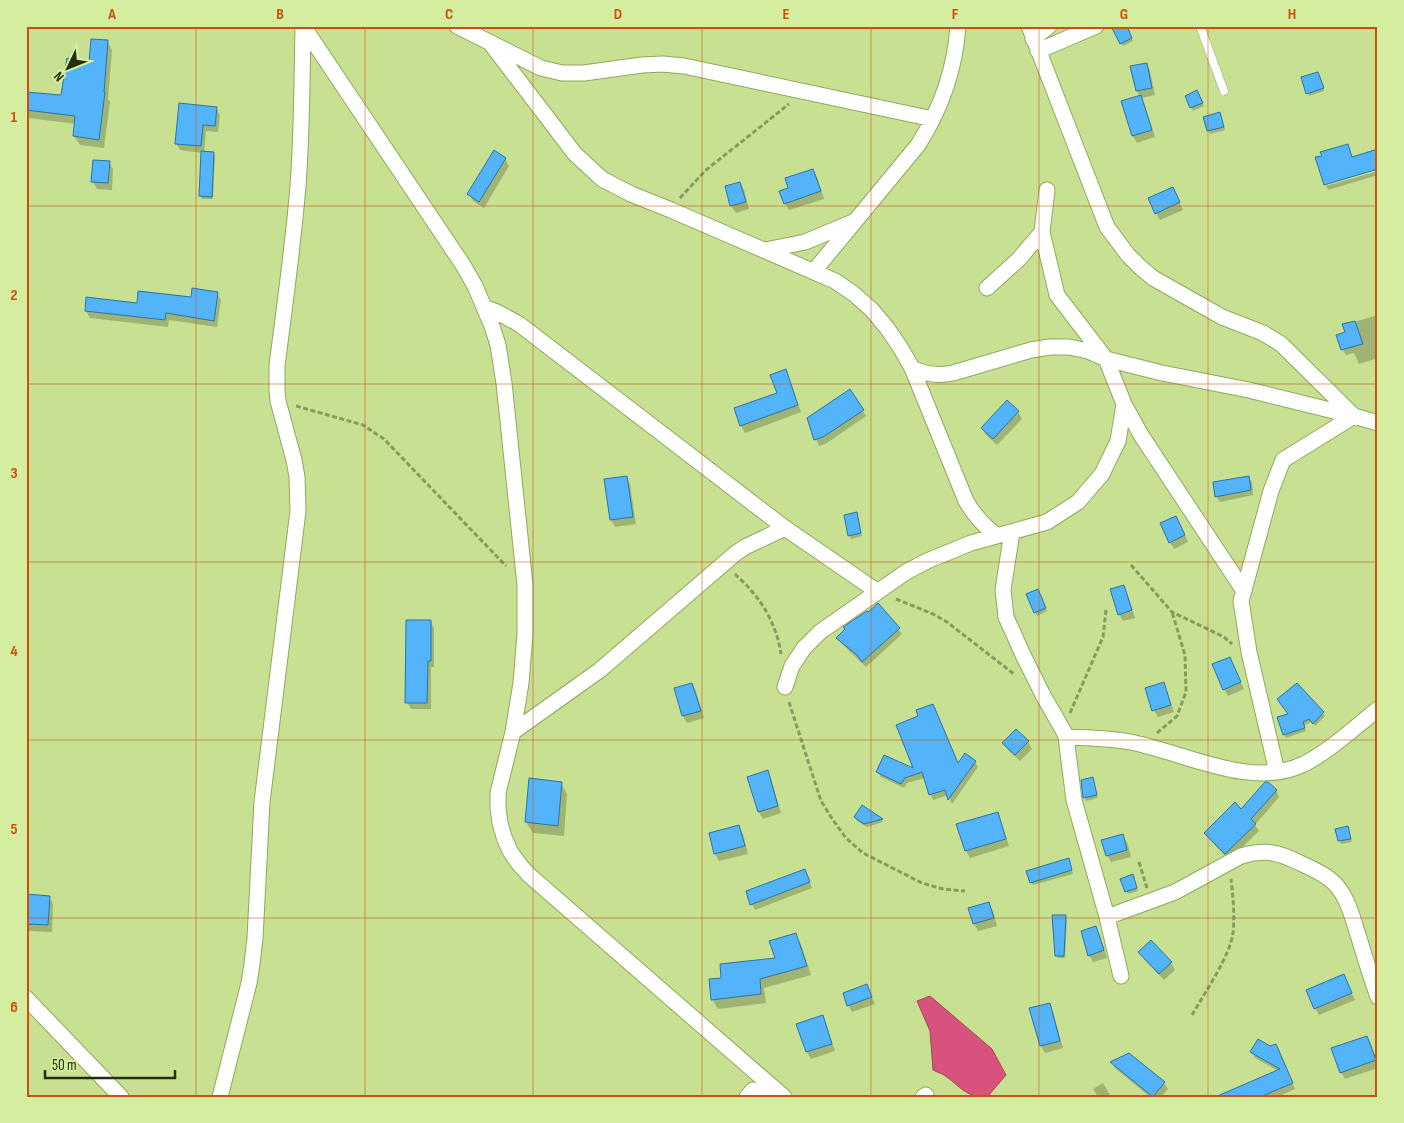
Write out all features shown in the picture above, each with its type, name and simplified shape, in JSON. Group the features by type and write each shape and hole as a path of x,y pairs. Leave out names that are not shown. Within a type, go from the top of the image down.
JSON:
{"street":[{"path":"303,26 463,265 486,308 498,345 502,364 524,585 525,634 521,684 513,732 498,793 500,822 510,851 529,875 770,1091 784,1097"},
{"path":"220,1097 249,983 252,964 262,802 298,511 294,460 278,402 276,365 290,268 298,187 303,26"},
{"path":"457,26 541,68 562,73 584,73 642,65 691,67 934,119"},
{"path":"814,271 918,145 934,119 945,94 952,66 958,26"},
{"path":"1033,39 1049,26"},
{"path":"1033,39 1096,26"},
{"path":"1033,39 1107,227 1128,255 1153,278 1222,317 1263,333 1281,344 1358,417"},
{"path":"491,44 575,154 602,179 631,194 835,281 872,310 887,328 912,368 966,500 978,520 987,529 1004,534"},
{"path":"1047,190 1042,232 1057,295 1106,358 1124,404 1159,464 1244,591"},
{"path":"765,250 805,242 856,220"},
{"path":"987,288 1018,260 1042,232"},
{"path":"486,308 518,324 785,528 878,592"},
{"path":"912,368 932,375 943,375 1031,350 1069,347 1162,372 1249,390 1378,423"},
{"path":"785,687 792,666 804,648 820,632 906,572 971,543 1047,522 1078,502 1102,474 1118,441 1124,404"},
{"path":"1277,772 1250,659 1241,601 1271,492 1283,460 1358,417 1378,412"},
{"path":"513,732 600,670 745,547 785,528"},
{"path":"1004,534 1003,590 1006,617 1024,657 1064,733 1074,800 1107,917 1121,976"},
{"path":"1064,733 1130,742 1230,770 1254,774 1277,772 1303,764 1327,750 1378,709"},
{"path":"1107,917 1151,902 1195,882 1241,856 1264,852 1286,856 1321,873 1335,884 1346,898 1378,997"},
{"path":"26,998 121,1097"},
{"path":"747,1097 753,1090 770,1091"}],"lane":[{"path":"1200,26 1224,91"}],"path":[{"path":"671,210 706,170 805,91"},
{"path":"278,402 363,425 384,440 524,585"},
{"path":"724,563 755,594 765,609 779,644 782,661"},
{"path":"1131,565 1172,612 1224,637 1250,659"},
{"path":"878,592 933,614 947,622 1014,674"},
{"path":"1064,733 1103,637 1106,610"},
{"path":"1156,733 1177,716 1186,692 1185,654 1172,612"},
{"path":"785,687 821,801 846,838 863,853 922,883 943,889 965,891"},
{"path":"1192,1016 1229,949 1233,934 1234,919 1230,861"},
{"path":"1139,862 1151,902"}],"shaded area":[{"path":"930,996 992,1049 1006,1075 988,1096 981,1097 969,1094 944,1075 933,1070 930,1031 917,1001"}],"building":[{"path":"1111,26 1127,26 1132,38 1120,44"},
{"path":"91,39 108,40 105,92 99,140 73,136 75,116 26,110 26,92 61,95 67,58 89,62"},
{"path":"1147,63 1152,88 1136,91 1130,66"},
{"path":"1318,72 1324,88 1306,94 1301,77"},
{"path":"1197,90 1203,103 1190,108 1185,96"},
{"path":"1141,95 1152,130 1132,136 1121,101"},
{"path":"179,103 217,107 215,126 203,125 201,146 175,144"},
{"path":"1220,112 1224,127 1207,131 1203,117"},
{"path":"1348,144 1352,157 1378,149 1378,169 1324,185 1315,157 1322,156 1320,152"},
{"path":"494,150 506,158 479,202 467,194"},
{"path":"201,151 214,152 212,197 199,196"},
{"path":"93,160 110,161 108,183 91,182"},
{"path":"813,169 821,191 784,204 779,191 788,188 785,178"},
{"path":"740,182 746,202 730,206 725,186"},
{"path":"1173,187 1180,202 1155,214 1148,198"},
{"path":"192,288 218,292 214,321 166,313 165,320 85,311 86,297 137,303 138,291 191,297"},
{"path":"1355,321 1363,344 1341,350 1336,335 1345,332 1342,324"},
{"path":"786,369 798,405 740,426 734,408 777,393 770,375"},
{"path":"850,389 864,410 823,437 814,440 807,418"},
{"path":"1007,400 1019,411 993,439 981,428"},
{"path":"627,476 633,517 610,520 604,479"},
{"path":"1249,476 1251,490 1215,497 1213,482"},
{"path":"857,512 861,533 848,536 844,515"},
{"path":"1176,516 1185,535 1169,543 1160,523"},
{"path":"1124,585 1132,610 1118,615 1110,589"},
{"path":"1038,589 1046,608 1034,613 1026,594"},
{"path":"878,603 900,628 862,662 857,655 836,638 845,629 843,627 868,612"},
{"path":"406,620 431,620 431,661 428,661 427,703 405,703"},
{"path":"1230,657 1241,682 1223,690 1212,664"},
{"path":"1164,682 1171,705 1152,711 1145,688"},
{"path":"692,683 701,711 682,716 674,688"},
{"path":"1297,683 1324,712 1313,724 1309,719 1303,722 1305,728 1283,735 1277,717 1288,714 1277,699"},
{"path":"933,704 958,763 965,753 976,761 948,800 945,790 929,795 922,772 905,778 901,784 876,772 884,755 913,768 896,725 918,716 916,710"},
{"path":"1016,729 1029,741 1015,755 1002,743"},
{"path":"768,770 778,806 758,812 747,777"},
{"path":"1093,777 1097,795 1083,798 1081,780"},
{"path":"529,778 562,782 558,826 525,822"},
{"path":"1265,782 1268,782 1277,790 1251,819 1256,824 1225,854 1204,833 1235,802 1241,809"},
{"path":"862,805 883,819 864,824 854,817"},
{"path":"998,812 1006,839 965,851 956,824"},
{"path":"739,825 745,846 714,854 709,833"},
{"path":"1348,826 1351,839 1338,841 1335,829"},
{"path":"1123,834 1127,850 1106,856 1101,840"},
{"path":"1069,858 1072,870 1030,883 1026,871"},
{"path":"805,869 810,882 750,905 746,891"},
{"path":"1133,874 1137,888 1125,892 1120,879"},
{"path":"26,894 50,896 48,925 26,924"},
{"path":"989,902 994,918 973,924 968,908"},
{"path":"1052,915 1066,915 1064,956 1055,956"},
{"path":"1096,926 1104,950 1088,956 1081,931"},
{"path":"796,933 807,966 760,979 761,994 711,1000 709,979 721,978 720,964 775,958 769,941"},
{"path":"1151,940 1172,962 1159,974 1138,952"},
{"path":"1344,974 1352,993 1314,1009 1306,990"},
{"path":"867,984 872,997 847,1006 843,993"},
{"path":"1050,1003 1060,1041 1040,1046 1029,1008"},
{"path":"823,1015 832,1044 806,1052 796,1024"},
{"path":"1367,1036 1376,1060 1340,1073 1331,1048"},
{"path":"1258,1039 1270,1046 1276,1044 1293,1083 1260,1097 1215,1097 1280,1069 1250,1052"},
{"path":"1129,1053 1165,1082 1153,1097 1110,1062"}]}
